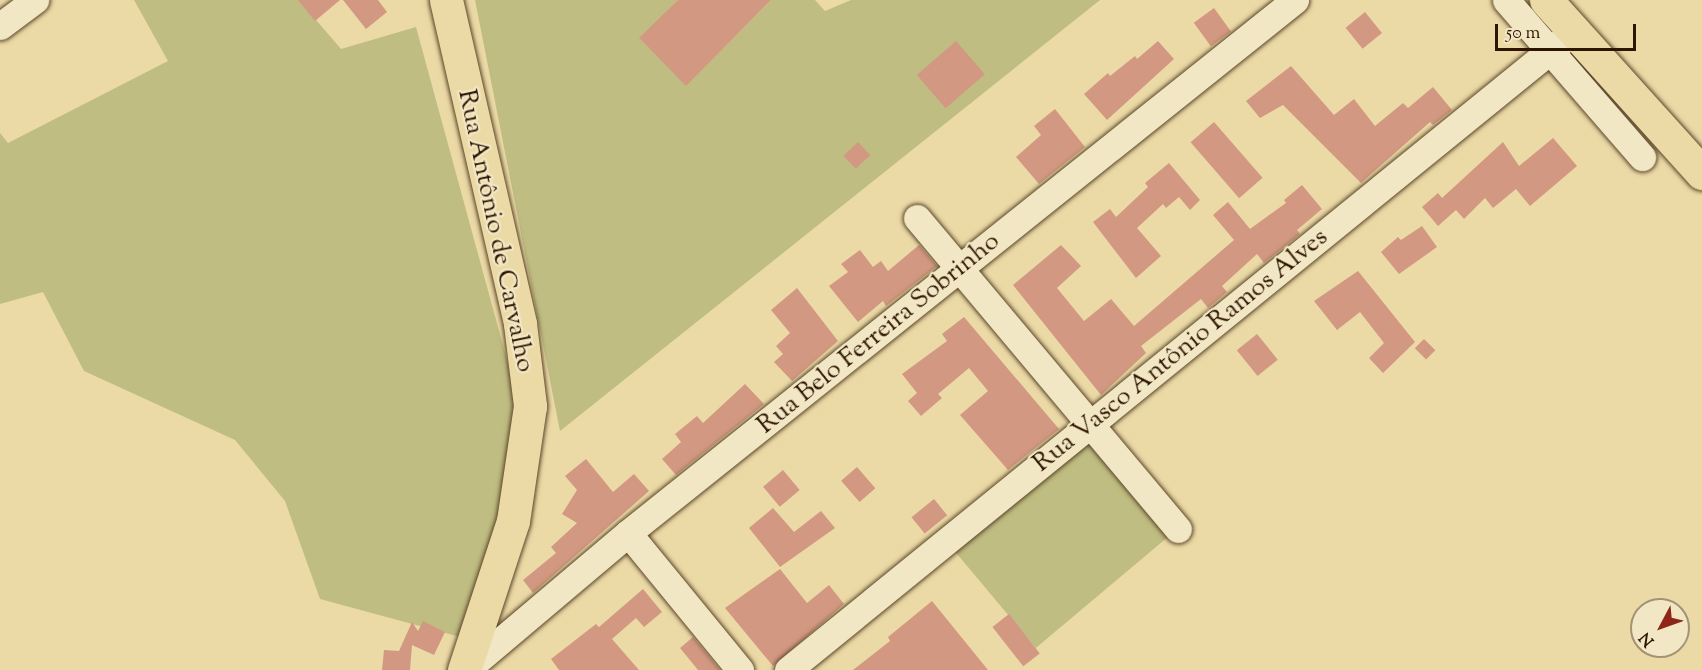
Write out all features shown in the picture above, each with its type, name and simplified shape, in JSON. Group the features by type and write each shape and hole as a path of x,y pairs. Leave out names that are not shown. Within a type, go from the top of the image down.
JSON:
{"main road":[{"name":"Rua Antônio de Carvalho","path":"446,0 520,324 530,406 513,521 465,670"},
{"path":"1546,0 1562,41 1702,173"}],"street":[{"path":"0,26 35,0"},
{"name":"Rua Belo Ferreira Sobrinho","path":"465,670 628,533 1295,0"},
{"path":"1506,0 1562,41 1642,157"},
{"name":"Rua Vasco Antônio Ramos Alves","path":"788,670 1562,41"},
{"path":"916,218 1178,529"},
{"path":"628,533 740,670"}],"shaded area":[{"path":"134,0 299,0 341,49 416,27 516,393 500,517 464,638 320,599 285,501 235,440 84,371 43,292 0,304 0,133 8,143 168,61"},
{"path":"475,0 678,0 640,39 686,85 771,0 815,0 825,11 851,0 1100,0 560,431"},
{"path":"1090,434 1173,533 1036,648 953,549"}],"building":[{"path":"298,0 340,0 315,21"},
{"path":"343,0 378,0 387,12 366,29"},
{"path":"678,0 771,0 686,86 639,38"},
{"path":"1214,8 1231,31 1211,46 1194,23"},
{"path":"1365,12 1382,33 1363,49 1346,28"},
{"path":"956,41 985,74 946,108 917,75"},
{"path":"1158,41 1174,59 1107,120 1084,94 1108,73 1110,76 1135,56 1137,59"},
{"path":"1291,66 1334,115 1354,99 1375,126 1403,103 1408,108 1433,87 1452,110 1433,125 1430,122 1361,183 1283,105 1260,118 1246,101"},
{"path":"1055,109 1085,147 1039,184 1016,157 1041,135 1034,126"},
{"path":"1214,122 1263,178 1239,198 1191,142"},
{"path":"1553,138 1577,166 1530,206 1516,189 1493,208 1485,198 1464,219 1456,210 1438,226 1422,207 1438,193 1442,198 1503,142 1519,166"},
{"path":"858,142 870,155 856,169 843,156"},
{"path":"1169,163 1200,200 1190,210 1179,197 1166,208 1163,204 1137,228 1161,256 1136,278 1093,222 1110,209 1116,217 1148,187 1145,183"},
{"path":"1302,185 1322,209 1297,230 1300,234 1264,263 1257,254 1222,286 1227,292 1208,308 1201,299 1141,346 1146,353 1101,395 1013,285 1061,245 1081,266 1057,288 1084,321 1111,299 1134,326 1234,240 1213,215 1228,202 1250,229 1286,203 1284,200"},
{"path":"1422,226 1437,247 1399,274 1381,252 1398,237 1401,240"},
{"path":"919,245 937,266 886,306 883,301 858,322 829,286 848,272 841,264 860,250 873,267 881,261 888,271"},
{"path":"1358,271 1415,342 1383,373 1369,358 1384,343 1360,312 1337,330 1314,301"},
{"path":"797,288 838,341 792,381 774,362 783,354 776,346 790,333 771,310"},
{"path":"964,317 1059,429 1008,470 960,415 988,391 969,368 938,394 942,398 921,416 908,401 917,393 902,374 947,341 942,334"},
{"path":"1257,334 1278,360 1258,376 1237,350"},
{"path":"1424,339 1435,350 1426,360 1415,348"},
{"path":"745,384 764,404 676,475 662,459 681,442 675,434 697,416 703,423"},
{"path":"586,459 613,492 634,474 649,491 533,593 523,580 556,553 551,547 577,523 562,514 577,490 565,476"},
{"path":"857,467 875,488 860,502 841,481"},
{"path":"783,470 800,490 780,507 763,487"},
{"path":"934,499 947,515 925,534 911,517"},
{"path":"773,508 794,532 821,511 835,528 780,567 749,528"},
{"path":"780,569 807,603 829,585 844,604 773,666 725,608"},
{"path":"643,589 662,612 644,627 636,618 612,639 639,670 559,670 551,659 596,624 599,627"},
{"path":"932,601 988,670 853,670 890,641 888,637"},
{"path":"1009,614 1040,653 1023,666 992,627"},
{"path":"423,621 445,632 434,655 412,645 410,670 382,670 384,650 399,651 412,622 418,631"},
{"path":"693,637 720,670 698,670 680,648"}]}
